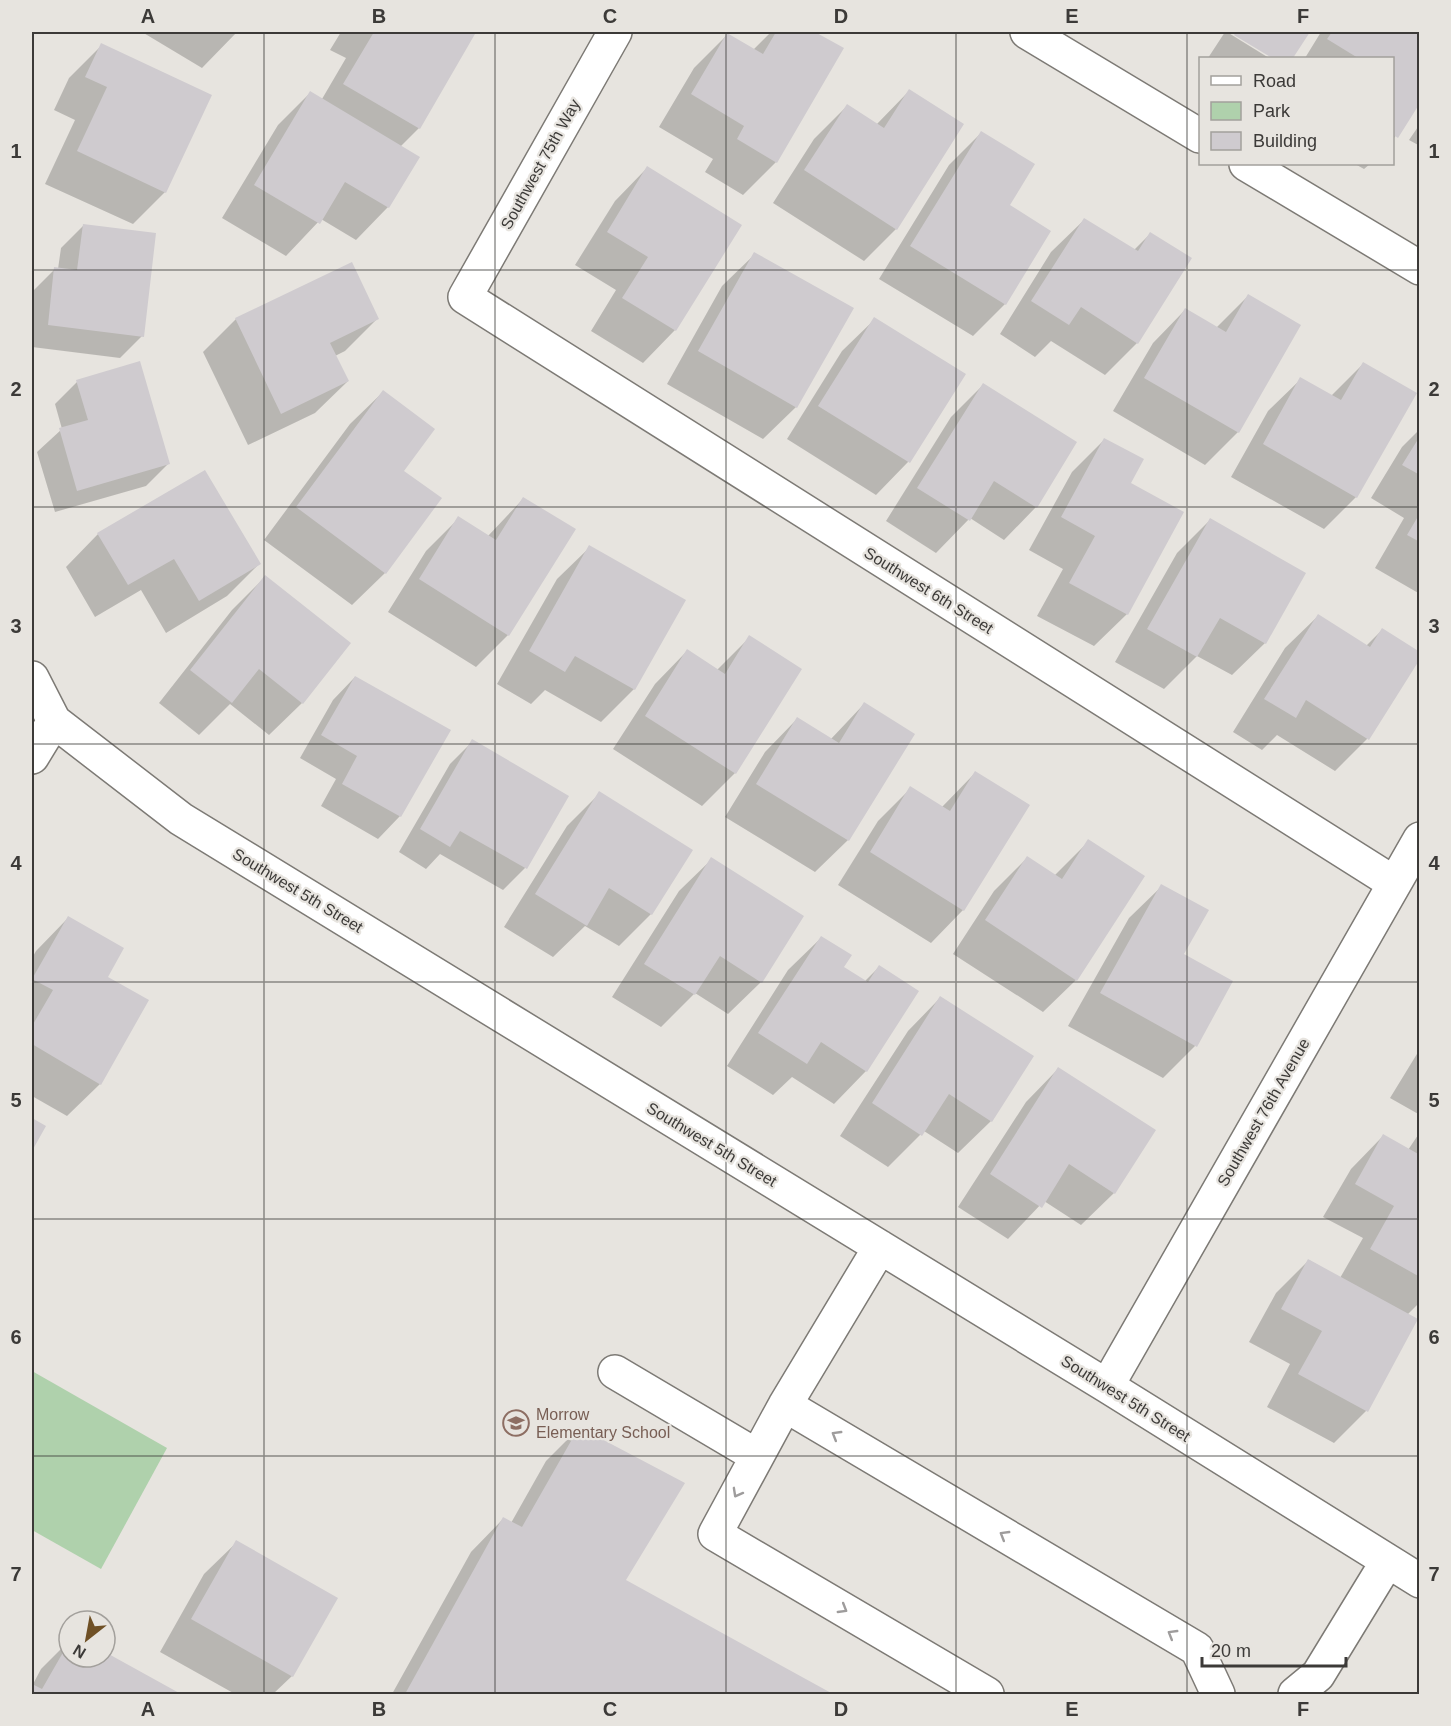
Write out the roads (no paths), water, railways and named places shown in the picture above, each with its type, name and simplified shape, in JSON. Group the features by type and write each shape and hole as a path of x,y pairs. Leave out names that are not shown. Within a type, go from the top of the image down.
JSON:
{"street":[{"name":"Southwest 75th Way","path":"465,297 615,32"},
{"path":"1027,32 1199,135"},
{"path":"1248,165 1419,268"},
{"name":"Southwest 6th Street","path":"465,297 1394,883"},
{"name":"Southwest 5th Street","path":"32,678 54,721 181,819 1107,1386 1419,1581"},
{"path":"32,757 54,721"},
{"name":"Southwest 76th Avenue","path":"1107,1386 1419,839"},
{"path":"880,1247 785,1405 715,1534 987,1695"},
{"path":"615,1372 757,1456"},
{"path":"785,1405 1197,1649 1218,1695"},
{"path":"1295,1695 1318,1675 1387,1562"}],"place":[{"name":"Morrow Elementary School","path":"516,1423"}]}
